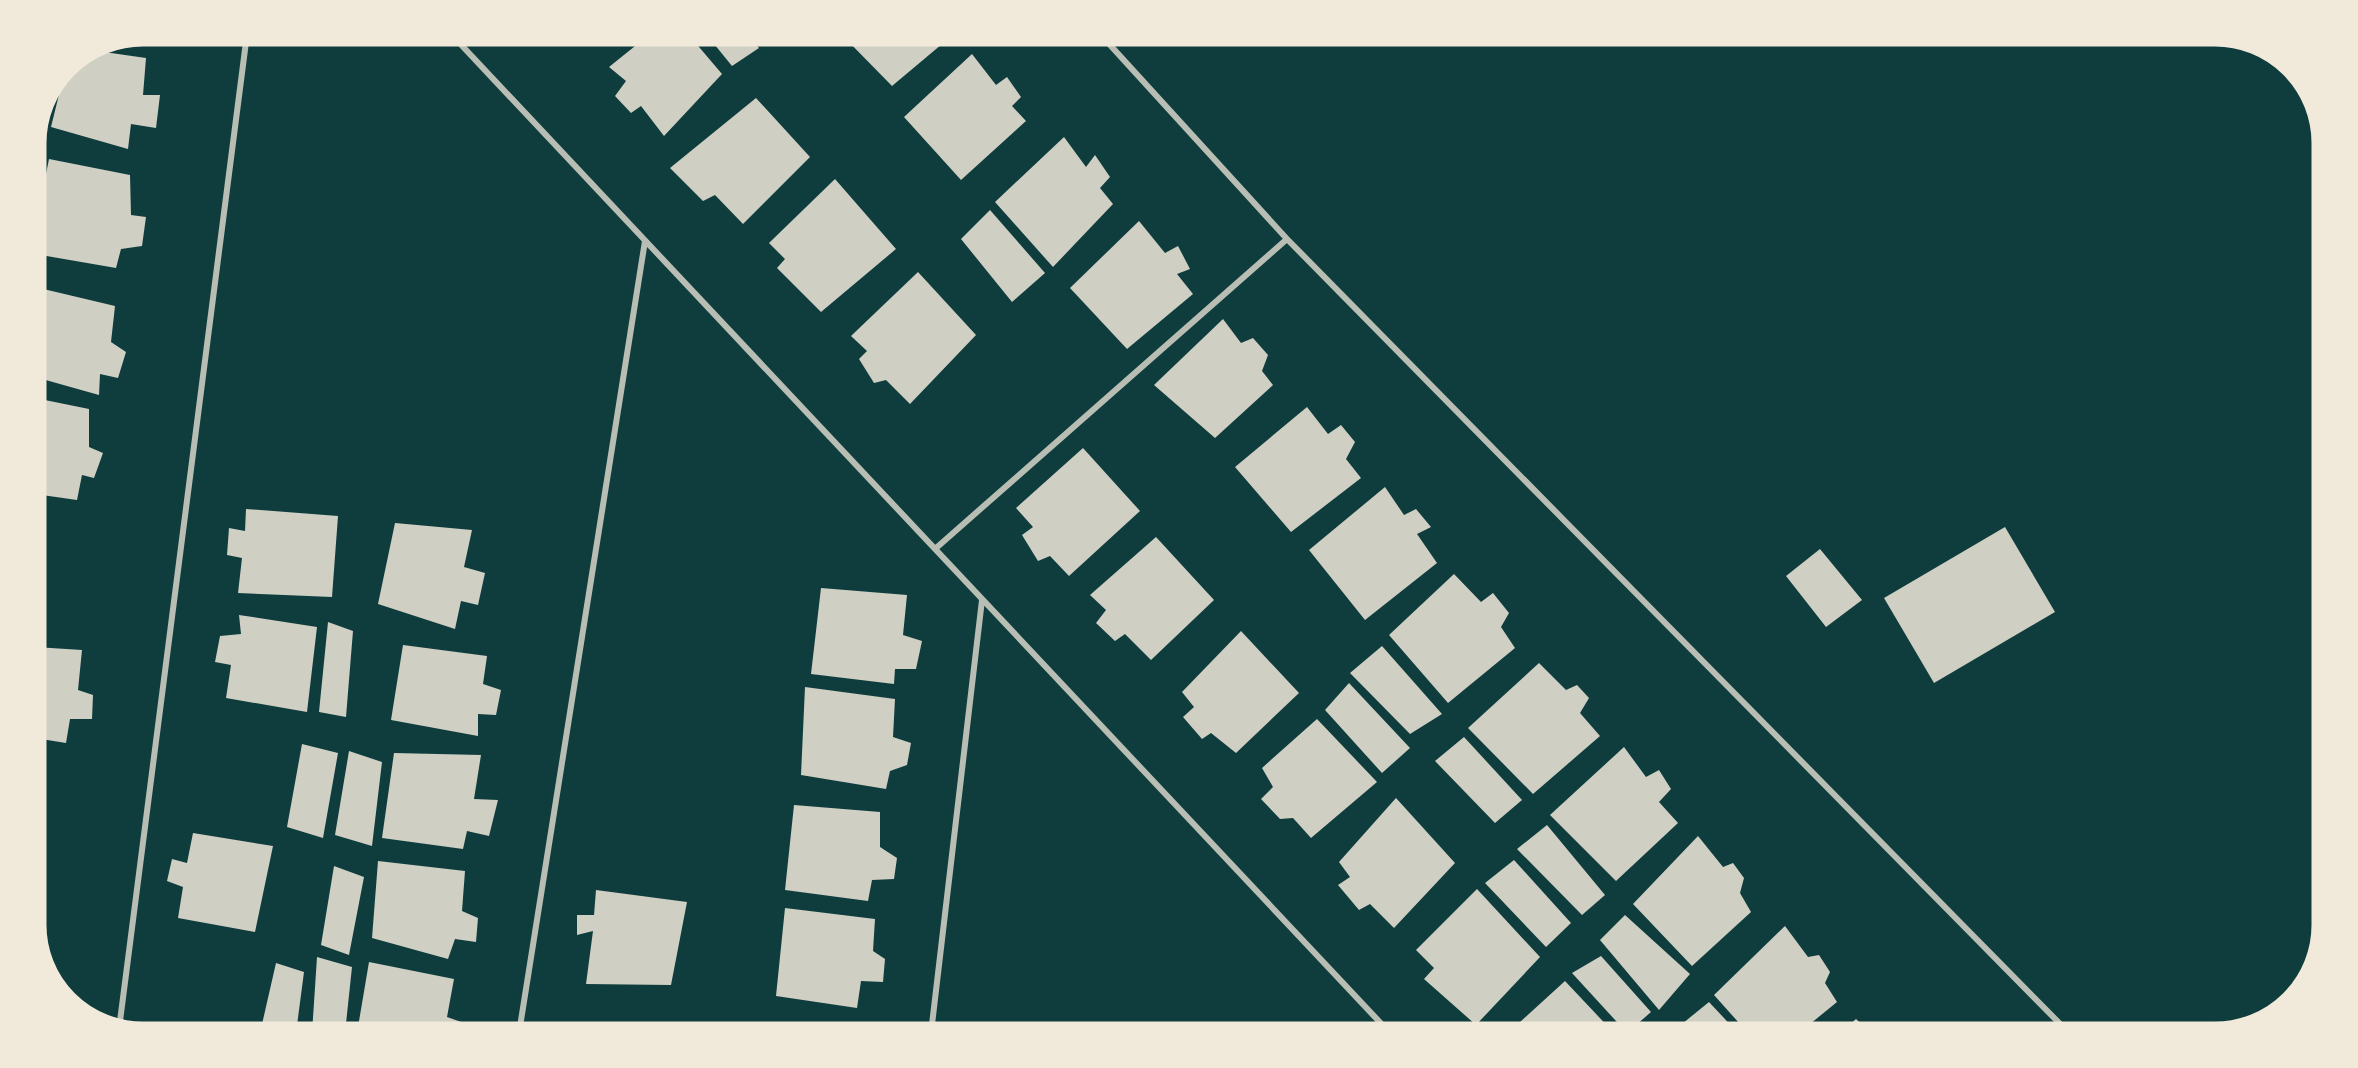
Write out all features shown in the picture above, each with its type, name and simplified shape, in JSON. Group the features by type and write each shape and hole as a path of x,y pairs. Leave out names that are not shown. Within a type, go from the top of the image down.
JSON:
{"street":[{"path":"120,1020 246,45"},
{"path":"461,45 1380,1023"},
{"path":"1110,45 1287,239 2057,1023"},
{"path":"935,549 1287,239"},
{"path":"521,1023 645,241"},
{"path":"932,1023 982,600"}],"building":[{"path":"636,45 697,45 722,74 664,136 641,106 631,113 615,96 626,81 609,67"},
{"path":"715,45 757,45 759,48 732,66"},
{"path":"852,45 941,45 892,86"},
{"path":"105,52 146,58 143,95 160,95 156,128 131,124 128,149 51,127 61,88 88,61"},
{"path":"972,54 996,85 1007,77 1021,97 1012,106 1026,121 961,180 904,117"},
{"path":"756,98 810,157 743,224 715,195 703,201 670,168"},
{"path":"1064,137 1086,167 1095,155 1110,177 1100,188 1113,204 1053,267 995,202"},
{"path":"49,159 130,175 131,215 146,217 142,246 121,249 116,268 45,256 45,179"},
{"path":"835,179 896,249 821,312 777,268 785,259 769,243"},
{"path":"990,210 1045,273 1012,302 961,239"},
{"path":"1139,221 1165,253 1178,246 1190,269 1177,274 1193,294 1127,349 1070,288"},
{"path":"918,272 976,335 910,404 886,380 874,383 859,359 867,351 851,336"},
{"path":"45,289 115,306 111,342 126,352 118,378 100,374 99,395 45,380"},
{"path":"1223,319 1241,343 1253,338 1268,355 1262,371 1273,385 1215,438 1154,385"},
{"path":"45,400 89,409 89,447 103,453 94,478 82,475 77,500 45,495"},
{"path":"1307,407 1328,434 1341,425 1355,442 1346,459 1361,478 1291,532 1235,467"},
{"path":"1083,448 1140,511 1069,576 1050,556 1038,561 1022,535 1033,527 1016,508"},
{"path":"1385,487 1404,515 1416,509 1431,527 1417,534 1437,563 1365,620 1309,550"},
{"path":"246,509 338,516 332,597 238,593 242,558 227,555 229,528 245,531"},
{"path":"395,523 472,530 464,567 485,573 478,605 461,601 455,629 378,604"},
{"path":"2005,527 2055,612 1934,683 1884,598"},
{"path":"1156,537 1214,600 1151,660 1125,634 1115,641 1096,623 1106,610 1090,595"},
{"path":"1820,549 1862,600 1826,627 1786,576"},
{"path":"1454,574 1481,602 1493,593 1509,613 1501,627 1515,648 1448,703 1389,635"},
{"path":"821,588 907,595 903,635 922,641 916,669 895,669 894,684 811,674"},
{"path":"239,615 317,627 307,712 226,698 231,665 215,662 220,636 241,634"},
{"path":"328,622 353,631 346,717 319,712"},
{"path":"1241,631 1299,693 1236,753 1211,733 1202,739 1183,717 1194,707 1182,692"},
{"path":"403,645 487,656 483,684 501,690 496,715 478,714 478,736 391,720"},
{"path":"1382,646 1442,714 1410,734 1350,673"},
{"path":"45,648 82,650 78,690 93,695 92,719 70,719 66,743 45,740"},
{"path":"1539,663 1566,690 1577,685 1589,698 1580,713 1600,736 1533,794 1468,728"},
{"path":"1349,683 1410,748 1382,773 1325,710"},
{"path":"805,687 895,699 893,737 911,743 907,765 890,771 886,789 801,775"},
{"path":"1317,719 1377,782 1311,838 1293,818 1280,819 1261,799 1273,787 1262,768"},
{"path":"1464,737 1522,800 1495,823 1435,761"},
{"path":"302,744 338,753 323,838 287,827"},
{"path":"1624,747 1646,777 1659,770 1671,789 1659,802 1678,823 1616,881 1550,815"},
{"path":"349,751 382,762 372,846 335,835"},
{"path":"394,753 481,755 474,799 498,800 489,836 467,831 463,849 382,838"},
{"path":"1396,798 1455,863 1394,928 1370,904 1359,910 1338,885 1350,877 1339,862"},
{"path":"794,805 880,812 880,847 897,858 894,879 872,880 868,901 785,890"},
{"path":"1547,825 1605,895 1582,915 1517,849"},
{"path":"193,833 273,846 255,932 178,918 183,887 167,881 172,859 187,863"},
{"path":"1698,836 1723,867 1733,863 1744,878 1740,893 1751,912 1692,966 1633,904"},
{"path":"1514,860 1571,923 1546,947 1485,883"},
{"path":"378,861 465,871 462,911 478,918 476,942 455,939 448,959 372,938"},
{"path":"334,866 364,877 349,955 321,945"},
{"path":"1477,889 1540,957 1478,1023 1474,1023 1424,979 1434,968 1416,950"},
{"path":"596,890 687,902 671,985 586,984 593,931 577,935 577,915 594,915"},
{"path":"785,908 875,919 873,951 885,959 883,982 861,981 857,1008 776,996"},
{"path":"1625,915 1690,974 1659,1010 1600,940"},
{"path":"1785,926 1808,957 1819,955 1830,972 1825,983 1837,1002 1811,1023 1739,1023 1714,995"},
{"path":"1601,956 1651,1012 1638,1023 1618,1023 1572,973"},
{"path":"317,957 352,967 346,1023 313,1023"},
{"path":"369,962 454,979 447,1017 464,1023 359,1023"},
{"path":"276,963 304,972 297,1023 262,1023"},
{"path":"1565,981 1605,1023 1519,1023"},
{"path":"1709,1002 1729,1023 1683,1023"}]}
